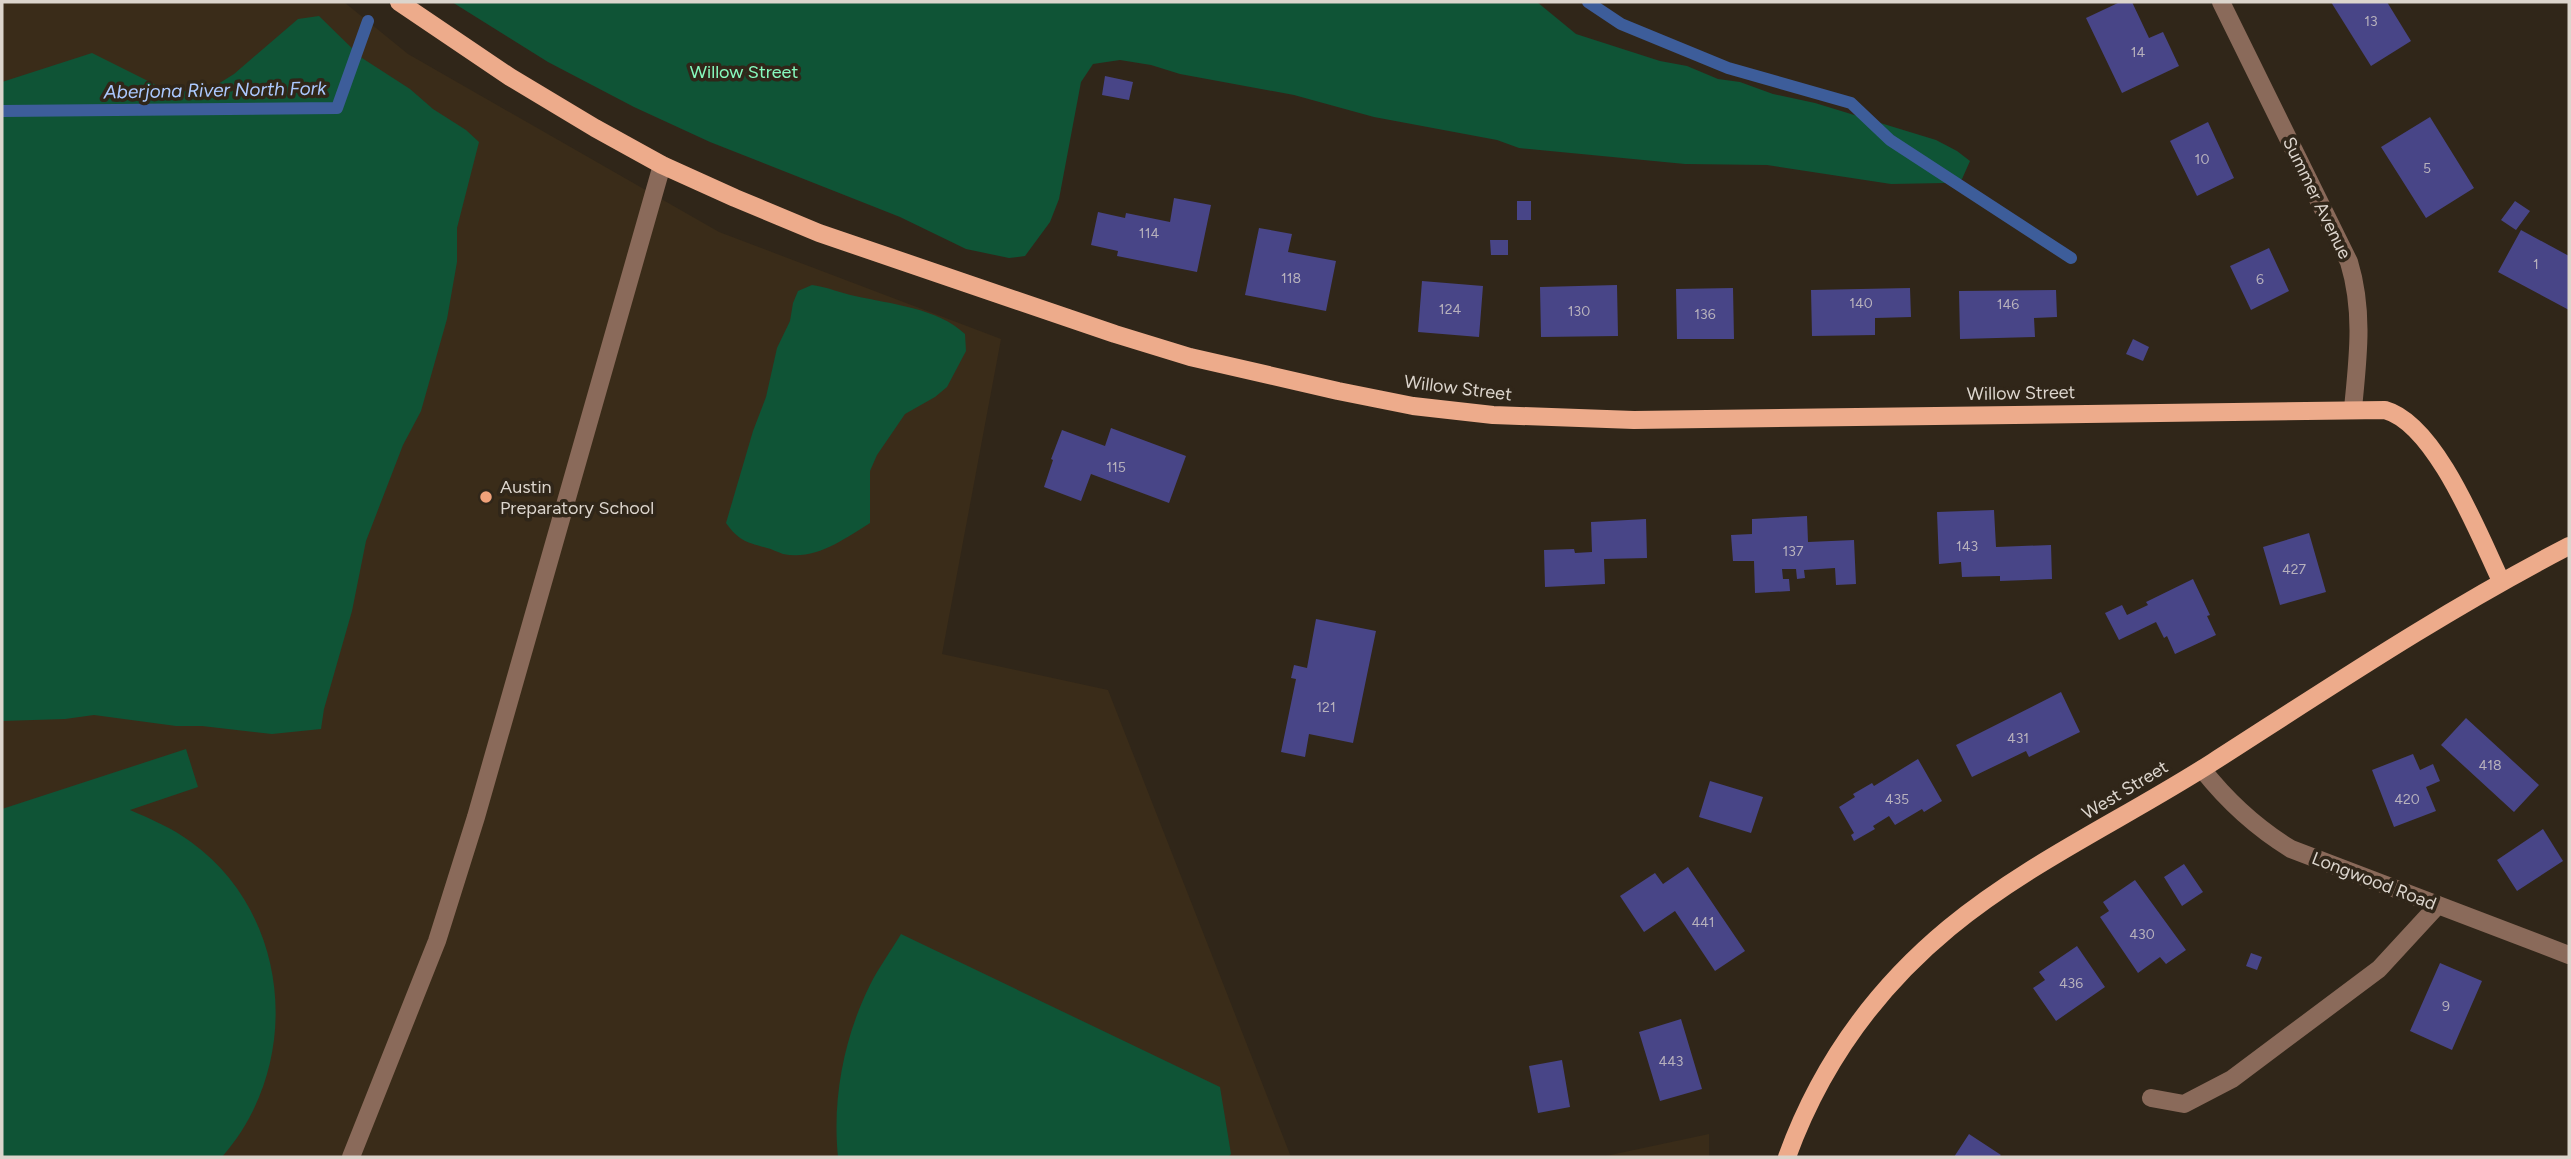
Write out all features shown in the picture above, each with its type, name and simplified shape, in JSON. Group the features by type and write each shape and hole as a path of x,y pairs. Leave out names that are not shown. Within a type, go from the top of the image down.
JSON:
{"main road":[{"name":"Willow Street","path":"399,2 510,77 662,165 819,233 1190,357 1413,406 1493,415 1634,420 2353,408 2392,412 2420,433 2455,486 2501,581"},
{"name":"West Street","path":"1787,1157 1811,1098 1835,1054 1868,1009 1907,966 1948,928 2031,870 2202,769 2444,614 2569,546"}],"street":[{"name":"Summer Avenue","path":"2221,2 2349,262 2356,290 2360,327 2353,408"},
{"path":"351,1157 437,941 472,830 662,165"},
{"name":"Longwood Road","path":"2202,769 2239,812 2262,831 2291,849 2569,955"},
{"path":"2151,1098 2184,1104 2232,1079 2379,969 2438,905"}],"shaded area":[{"name":"Austin Preparatory School","path":"2,2 344,2 408,54 719,232 1001,339 942,654 1108,690 1291,1157 2,1157"},
{"path":"1709,1134 1709,1157 1601,1157"}],"green space":[{"path":"452,2 1537,2 1576,34 1660,61 1687,66 1718,79 1740,82 1773,94 1815,103 1936,140 1970,161 1962,179 1945,183 1891,184 1767,165 1685,164 1519,148 1497,140 1374,117 1294,95 1120,60 1093,64 1081,82 1059,199 1050,222 1025,256 1009,258 966,249 900,217 710,142 634,107 548,62"},
{"path":"319,16 362,58 410,89 479,142 457,228 457,262 447,319 421,411 403,445 366,541 352,611 324,709 321,729 272,734 202,726 176,726 94,715 65,719 2,721 2,82 92,53 156,85 173,91 194,91 218,84 234,74 298,19"},
{"path":"812,285 913,308 941,318 965,334 966,351 947,387 905,414 877,455 870,471 870,523 818,551 783,554 744,540 726,523 753,431 766,397 777,348 790,321 793,303 798,291"},
{"path":"186,749 198,787 130,810 184,837 225,873 250,909 267,949 275,992 274,1036 266,1079 248,1120 222,1157 2,1157 2,809"},
{"path":"901,934 1220,1087 1231,1154 1228,1157 838,1157 837,1113 847,1047 870,985"}],"building":[{"path":"2120,2 2132,2 2149,38 2163,32 2179,66 2122,93 2086,18"},
{"path":"2331,2 2387,2 2411,41 2371,66"},
{"path":"1105,76 1133,82 1129,100 1102,95"},
{"path":"2430,117 2474,188 2426,218 2381,147"},
{"path":"2208,122 2234,178 2197,196 2170,141"},
{"path":"1174,198 1211,205 1197,272 1117,256 1118,251 1091,245 1098,212 1125,218 1126,213 1170,222"},
{"path":"1517,201 1531,201 1531,220 1517,220"},
{"path":"2515,201 2530,211 2516,230 2501,220"},
{"path":"1259,228 1292,234 1288,252 1336,261 1326,311 1245,295"},
{"path":"2521,230 2569,256 2569,310 2498,272"},
{"path":"1490,240 1508,240 1508,255 1491,255"},
{"path":"2269,248 2289,291 2251,310 2230,266"},
{"path":"1422,281 1483,286 1479,337 1418,332"},
{"path":"1617,285 1618,336 1541,337 1540,287"},
{"path":"1733,288 1734,339 1677,339 1676,289"},
{"path":"1910,288 1911,317 1875,318 1875,335 1812,336 1811,290"},
{"path":"2056,290 2057,317 2034,318 2035,337 1960,339 1959,291"},
{"path":"2133,339 2149,347 2143,361 2126,354"},
{"path":"1111,428 1186,456 1169,503 1091,474 1081,501 1044,487 1062,430 1105,446"},
{"path":"1994,510 1996,547 2051,545 2052,579 2000,581 2000,576 1962,577 1961,562 1939,564 1937,512"},
{"path":"1807,516 1808,542 1854,540 1856,584 1836,585 1835,568 1804,570 1805,578 1797,579 1796,569 1782,569 1783,579 1789,579 1790,591 1755,593 1754,561 1733,561 1731,535 1752,534 1752,519"},
{"path":"1646,519 1647,558 1604,559 1605,584 1545,587 1544,550 1574,549 1575,553 1592,552 1591,522"},
{"path":"2309,533 2326,592 2280,605 2263,547"},
{"path":"2193,579 2216,635 2175,654 2167,636 2164,638 2156,622 2119,640 2105,613 2122,605 2127,615 2148,605 2146,602"},
{"path":"1316,619 1376,631 1353,743 1309,734 1305,757 1281,752 1296,679 1291,678 1294,665 1307,668"},
{"path":"2061,692 2080,732 2029,757 2026,751 1972,777 1956,745"},
{"path":"2466,718 2539,785 2514,812 2441,745"},
{"path":"2413,754 2420,770 2433,764 2440,781 2426,787 2436,811 2394,827 2372,770"},
{"path":"1918,759 1942,801 1895,825 1889,816 1873,826 1875,829 1854,841 1851,835 1854,833 1839,807 1855,797 1853,794 1872,783 1874,786"},
{"path":"1710,781 1763,797 1751,833 1699,817"},
{"path":"2543,829 2563,861 2517,891 2497,860"},
{"path":"2184,864 2203,892 2182,906 2164,877"},
{"path":"1688,867 1745,951 1715,971 1675,911 1644,932 1620,896 1655,873 1663,884"},
{"path":"2135,880 2186,950 2166,964 2160,957 2138,973 2100,917 2109,911 2103,902"},
{"path":"2077,946 2105,987 2056,1021 2033,988 2045,980 2039,972"},
{"path":"2251,953 2262,957 2257,970 2246,966"},
{"path":"2440,963 2482,981 2452,1050 2410,1031"},
{"path":"1681,1019 1702,1089 1660,1101 1639,1032"},
{"path":"1562,1060 1570,1107 1538,1113 1529,1066"},
{"path":"1969,1134 2001,1155 1954,1157"}],"waterway":[{"path":"1588,2 1621,24 1728,68 1851,103 1890,140 2071,258"},
{"name":"Aberjona River North Fork","path":"2,111 337,108 368,21"}],"place":[{"name":"Austin Preparatory School","path":"486,497"}]}
